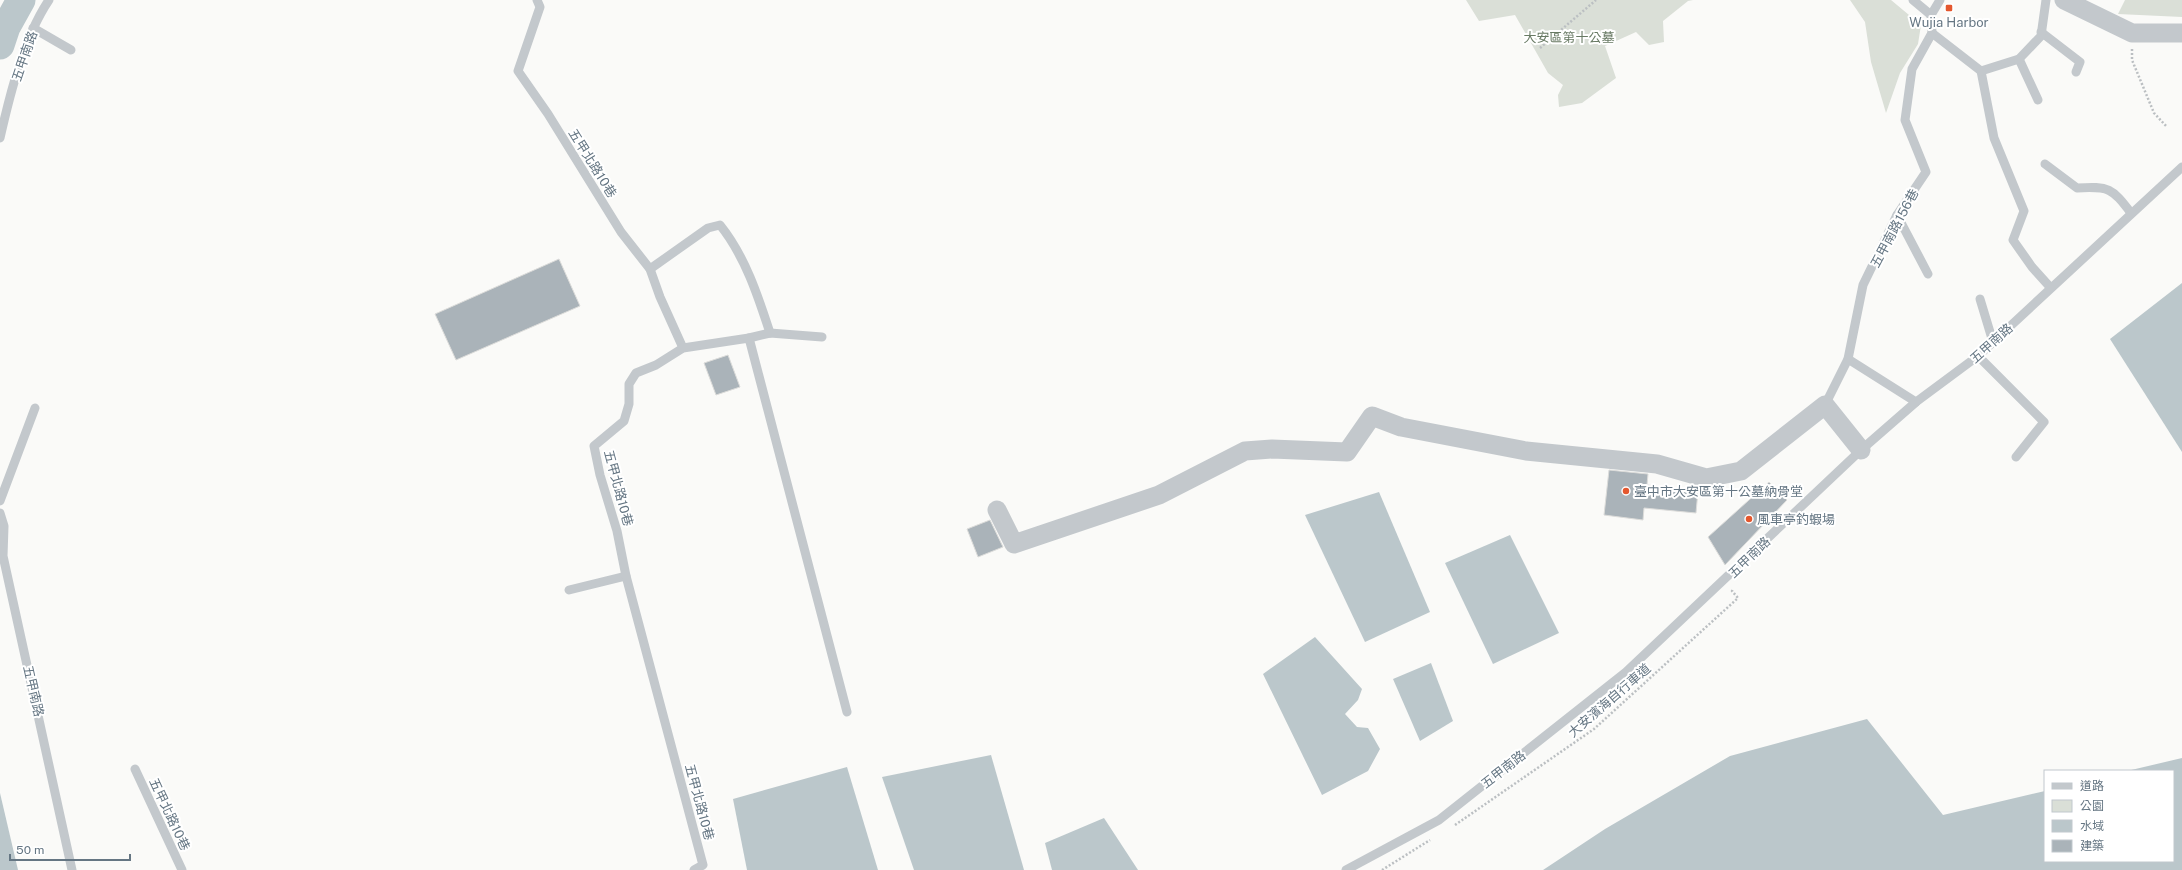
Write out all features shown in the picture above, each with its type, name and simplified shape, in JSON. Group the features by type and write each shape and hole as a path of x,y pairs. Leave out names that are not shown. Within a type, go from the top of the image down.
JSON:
{"street":[{"path":"2064,0 2132,33 2182,33"},
{"path":"997,510 1014,544 1159,496 1245,451 1272,449 1347,452 1372,416 1401,427 1526,450 1657,464 1706,478 1741,471 1825,405 1861,450"}],"lane":[{"name":"五甲南路","path":"0,138 8,102 33,28 49,0"},
{"name":"五甲北路10巷","path":"537,0 540,7 518,71 548,114 620,232 650,269 660,297 683,348 656,365 636,373 629,384 629,404 624,421 594,446 600,475 617,531 626,576 703,865 694,870"},
{"path":"1913,0 1931,15"},
{"path":"1940,0 1931,15 1932,33 1981,71 1994,138 2024,211 2013,240 2032,267 2050,287"},
{"path":"1981,71 2019,59 2041,36 2046,0"},
{"path":"33,28 71,50"},
{"path":"2041,32 2080,62 2076,72"},
{"name":"五甲南路156巷","path":"1825,405 1848,359 1863,285 1897,216 1926,172 1905,120 1912,69 1932,33"},
{"path":"2019,59 2038,100"},
{"path":"2044,164 2076,188 2100,186 2117,194 2131,213"},
{"name":"五甲南路","path":"1346,870 1439,820 1626,672 1861,450 1916,402 1978,356 2050,287 2182,167"},
{"path":"1897,216 1928,274"},
{"path":"650,269 708,228 720,225 734,242 758,296 770,333"},
{"path":"1980,299 1993,342"},
{"path":"683,348 749,338 770,333 822,337"},
{"path":"749,338 847,712"},
{"path":"1978,356 2044,422 2016,457"},
{"path":"1848,359 1916,402"},
{"path":"0,501 35,408"},
{"name":"五甲南路","path":"0,513 4,526 3,556 72,870"},
{"path":"569,590 626,576"},
{"name":"五甲北路10巷","path":"135,769 182,870"}],"path":[{"path":"1540,48 1596,0"},
{"path":"2132,33 2132,60 2154,113 2167,127"},
{"name":"大安濱海自行車道","path":"1451,828 1594,730 1738,598 1732,591 1737,586"},
{"path":"1382,870 1432,839"}],"green space":[{"name":"大安區第十公墓","path":"1466,0 1693,0 1688,1 1663,21 1664,42 1649,45 1636,32 1605,46 1616,78 1582,103 1559,107 1558,95 1563,85 1548,73 1515,15 1479,21"},
{"path":"1850,0 1891,0 1921,25 1918,44 1900,73 1886,113 1871,62 1865,22"},
{"path":"2125,0 2182,0 2182,17 2118,14"}],"water":[{"path":"2182,283 2182,452 2110,339"},
{"path":"1379,492 1430,612 1365,642 1305,515"},
{"path":"1510,535 1559,633 1493,664 1445,563"},
{"path":"1315,637 1362,689 1358,700 1345,714 1357,727 1368,728 1380,749 1368,771 1322,795 1263,674"},
{"path":"1431,663 1453,721 1420,741 1393,679"},
{"path":"1867,719 1943,815 2044,791 2044,862 2174,862 2174,770 2131,770 2182,758 2182,870 1543,870 1605,829 1730,756"},
{"path":"991,755 1024,870 914,870 882,777"},
{"path":"847,767 878,870 747,870 733,799"},
{"path":"0,793 18,870 0,870"},
{"path":"1104,818 1138,870 1052,870 1045,843"}],"building":[{"path":"559,259 580,306 456,360 435,314"},
{"path":"728,355 740,387 716,395 704,363"},
{"name":"臺中市大安區第十公墓納骨堂","path":"1609,470 1648,474 1647,485 1698,491 1696,513 1644,508 1643,520 1604,515"},
{"name":"風車亭釣蝦場","path":"1769,482 1787,500 1725,565 1708,537"},
{"path":"990,520 1003,547 978,557 967,529"}],"waterway":[{"path":"0,45 6,27 21,0"}],"place":[{"name":"Wujia Harbor","path":"1949,8"},
{"name":"臺中市大安區第十公墓納骨堂","path":"1626,491"},
{"name":"風車亭釣蝦場","path":"1749,519"}]}
